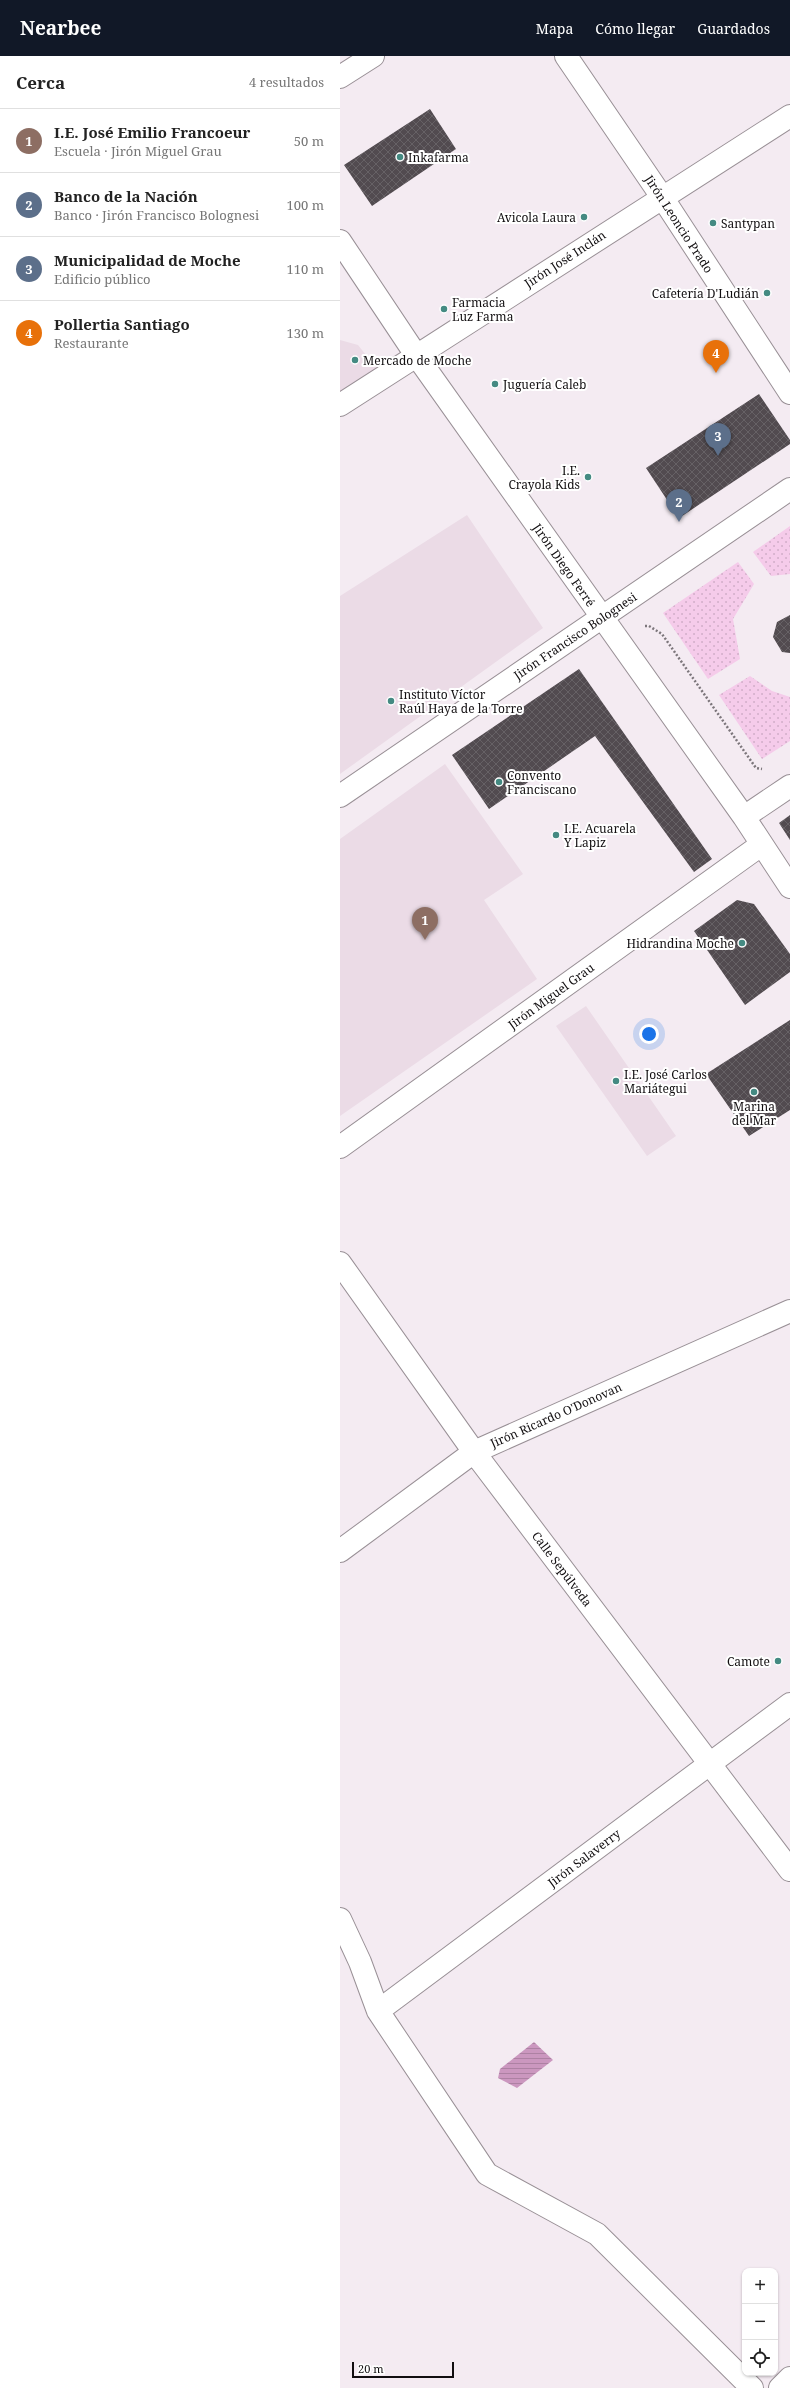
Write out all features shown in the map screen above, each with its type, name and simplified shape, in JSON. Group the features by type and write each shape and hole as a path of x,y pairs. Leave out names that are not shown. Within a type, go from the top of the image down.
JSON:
{"street":[{"path":"340,77 373,56"},
{"name":"Jirón Leoncio Prado","path":"566,56 662,197 790,394"},
{"name":"Jirón José Inclán","path":"340,404 790,116"},
{"name":"Jirón Diego Ferré","path":"340,241 416,355 601,618 744,817 790,887"},
{"name":"Jirón Francisco Bolognesi","path":"340,796 790,489"},
{"path":"744,817 790,786"},
{"name":"Jirón Miguel Grau","path":"340,1147 761,845"},
{"name":"Calle Sepúlveda","path":"340,1262 474,1452 709,1765 790,1870"},
{"name":"Jirón Ricardo O'Donovan","path":"340,1551 474,1452 790,1311"},
{"name":"Jirón Salaverry","path":"378,2011 790,1704"},
{"path":"340,1919 360,1962 378,2011 487,2174 596,2234 752,2388"},
{"path":"780,2388 790,2378"}],"path":[{"path":"642,626 649,626 662,634 756,768 763,769"}],"shaded area":[{"name":"Mercado de Moche","path":"340,340 358,345 381,374 340,402"},
{"name":"Instituto Víctor Raúl Haya de la Torre","path":"467,515 543,628 340,774 340,596"},
{"path":"790,526 790,574 771,576 753,552"},
{"path":"738,562 754,584 733,619 740,659 708,679 663,613"},
{"path":"750,676 772,691 790,697 790,741 762,759 719,695"},
{"path":"445,764 523,874 484,900 537,979 340,1116 340,839"},
{"name":"I.E. José Carlos Mariátegui","path":"586,1006 676,1136 647,1156 556,1026"},
{"path":"534,2042 553,2060 517,2088 498,2078 500,2069"}],"building":[{"name":"Inkafarma","path":"430,109 456,149 372,206 344,165"},
{"path":"759,394 790,440 790,444 679,518 646,468"},
{"path":"790,615 790,653 782,652 773,637 777,622"},
{"name":"Convento Franciscano","path":"579,669 712,859 694,872 595,736 489,809 452,755"},
{"path":"790,815 790,840 779,823"},
{"name":"Hidrandina Moche","path":"737,900 754,904 790,954 790,972 745,1005 694,931"},
{"name":"Marina del Mar","path":"790,1020 790,1110 749,1136 706,1074"}],"place":[{"name":"Inkafarma","path":"400,157"},
{"name":"Avicola Laura","path":"584,217"},
{"name":"Santypan","path":"713,223"},
{"name":"Cafetería D'Ludián","path":"767,293"},
{"name":"Farmacia Luz Farma","path":"444,309"},
{"name":"Mercado de Moche","path":"355,360"},
{"name":"Pollertia Santiago","path":"716,373"},
{"name":"Juguería Caleb","path":"495,384"},
{"name":"Municipalidad de Moche","path":"718,456"},
{"name":"I.E. Crayola Kids","path":"588,477"},
{"name":"Banco de la Nación","path":"679,522"},
{"name":"Instituto Víctor Raúl Haya de la Torre","path":"391,701"},
{"name":"Convento Franciscano","path":"499,782"},
{"name":"I.E. Acuarela Y Lapiz","path":"556,835"},
{"name":"I.E. José Emilio Francoeur","path":"425,940"},
{"name":"Hidrandina Moche","path":"742,943"},
{"name":"I.E. José Carlos Mariátegui","path":"616,1081"},
{"name":"Marina del Mar","path":"754,1092"},
{"name":"Camote","path":"778,1661"}]}
